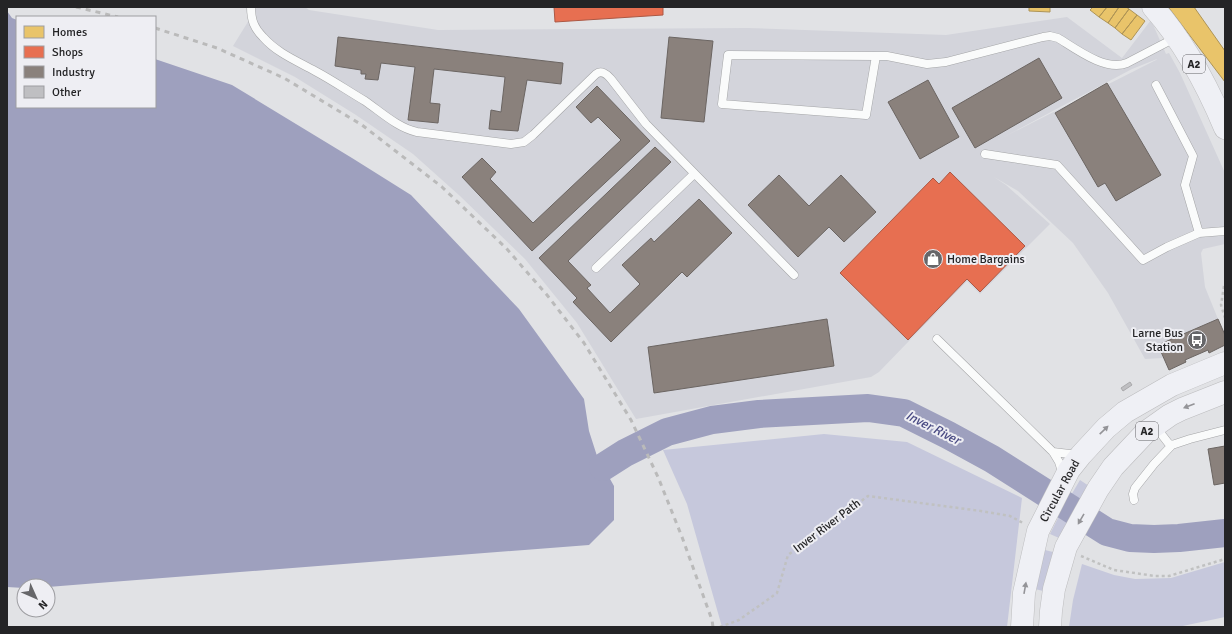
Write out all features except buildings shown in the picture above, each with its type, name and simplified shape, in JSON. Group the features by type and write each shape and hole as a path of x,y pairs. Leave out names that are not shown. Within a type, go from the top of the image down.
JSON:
{"main road":[{"name":"A2","path":"1153,7 1178,37 1196,68 1225,128"},
{"name":"Circular Road","path":"1022,627 1024,593 1041,525 1069,470 1106,428 1125,412 1172,385 1225,363"},
{"name":"A2","path":"1050,627 1054,589 1067,543 1092,499 1113,468 1146,432 1170,415 1182,408 1225,392"}],"lane":[{"path":"251,7 252,18 256,29 274,48 360,98 405,128 415,132 512,144 522,142 532,136 596,74 605,73 611,78 646,124 794,275"},
{"path":"876,56 866,115 722,104 728,55 887,56 927,64 940,63 1050,36 1058,38 1103,63 1110,65 1123,65 1178,37"},
{"path":"1156,85 1193,156 1185,185 1199,233"},
{"path":"985,154 1057,165 1143,260 1167,247 1199,233 1225,231"},
{"path":"596,268 694,174"},
{"path":"937,339 1053,452 1059,462 1064,481"},
{"path":"1155,426 1169,444 1172,445"},
{"path":"1134,500 1133,494 1135,488 1154,464 1172,445 1225,430"},
{"path":"1053,452 1081,455"}],"path":[{"path":"1224,286 1221,305 1225,318"},
{"name":"Inver River Path","path":"720,627 739,620 777,593 788,555 868,496 981,510 1010,516 1041,525"},
{"path":"1067,543 1083,557 1114,570 1155,576 1169,576 1225,559"}],"shaded area":[{"path":"257,7 305,7 309,10 438,30 747,28 946,35 1067,17 1122,58 1151,20 1166,54 1169,53 1180,73 1225,173 1225,244 1203,249 1201,253 1205,287 1218,319 1158,345 1163,358 1145,359 1108,293 1073,243 1018,191 994,177 1006,185 1050,224 980,294 967,281 879,372 871,377 636,419 577,323 525,259 460,196 413,154 356,115 295,77 233,46","holes":["1157,59 998,140 1132,69"]},
{"path":"7,11 12,18 16,20 16,108 156,108 156,59 232,85 411,195 519,309 584,399 589,431 597,456 614,486 614,520 589,545 56,586 56,578 16,578 16,588 7,587"},
{"path":"824,434 907,442 1022,498 1007,627 722,627 687,504 663,450"},
{"path":"1080,480 1089,486 1059,538 1050,534 1060,514"},
{"path":"1045,550 1053,552 1043,591 1035,589"},
{"path":"1225,562 1225,617 1178,627 1069,627 1073,600 1082,564 1114,575 1135,579 1171,578"}],"waterway":[{"name":"Inver River","path":"603,467 625,453 667,432 712,420 759,414 868,408 904,413 948,435 992,459 1107,532 1130,538 1154,539 1225,533"}],"railway":[{"path":"76,7 114,16"},
{"path":"156,28 217,48 284,78 362,125 442,187 506,248 547,295 584,343 631,420 658,477 682,537 712,620 713,627"}],"place":[{"name":"Home Bargains","path":"933,259"},
{"name":"Larne Bus Station","path":"1197,340"}]}
